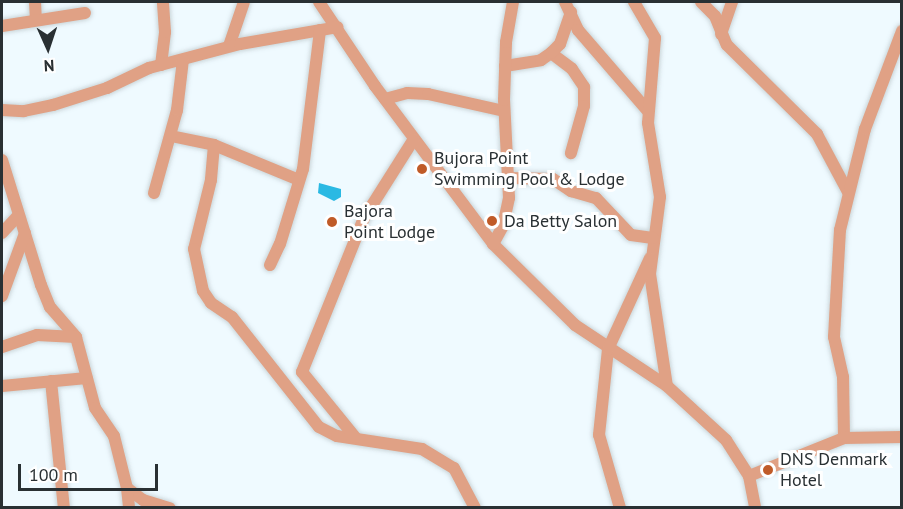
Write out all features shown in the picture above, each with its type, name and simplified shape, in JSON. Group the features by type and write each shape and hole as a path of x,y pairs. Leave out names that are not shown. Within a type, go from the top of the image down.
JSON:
{"street":[{"path":"35,2 36,20"},
{"path":"161,65 165,32 163,2"},
{"path":"229,46 244,2"},
{"path":"320,2 385,99 492,244 575,325 667,386 726,440 749,476 755,507"},
{"path":"328,15 330,2"},
{"path":"492,244 503,226 509,178 504,111 513,2"},
{"path":"565,2 572,8 588,43 648,111"},
{"path":"634,2 656,38 648,111 660,197 650,274 667,386"},
{"path":"701,2 715,16 727,45 810,126 828,149 848,192"},
{"path":"721,34 732,2"},
{"path":"506,66 541,60 551,53 560,44 572,8"},
{"path":"2,26 85,13"},
{"path":"2,110 24,111 53,105 161,65 229,46 338,27"},
{"path":"270,265 280,244 299,180 320,30"},
{"path":"844,438 843,377 834,326 839,245 848,192 865,129 902,31"},
{"path":"551,53 572,69 584,87 584,106 571,153"},
{"path":"154,193 171,136 183,60"},
{"path":"385,99 407,93 428,94 504,111"},
{"path":"171,136 214,146 299,180"},
{"path":"284,384 302,372 364,218 414,139"},
{"path":"214,146 211,180 194,249 203,291 211,303 232,316 284,384 328,434 415,446 448,464 458,474 475,507"},
{"path":"2,160 17,217 25,233 50,307 76,337 95,408 114,436 127,488 129,507"},
{"path":"509,178 553,179 571,191 596,198 631,235 653,238"},
{"path":"2,233 17,217"},
{"path":"2,296 25,233"},
{"path":"620,507 598,435 608,349 652,255"},
{"path":"2,347 37,334 76,337"},
{"path":"302,372 355,437"},
{"path":"2,386 87,378"},
{"path":"51,381 64,507"},
{"path":"749,476 844,438 902,437"},
{"path":"127,488 143,500 170,507"}],"water":[{"path":"319,183 341,189 341,197 334,201 318,193"}],"place":[{"name":"Bujora Point Swimming Pool & Lodge","path":"422,169"},
{"name":"Da Betty Salon","path":"492,221"},
{"name":"Bajora Point Lodge","path":"332,222"},
{"name":"DNS Denmark Hotel","path":"768,470"}]}
